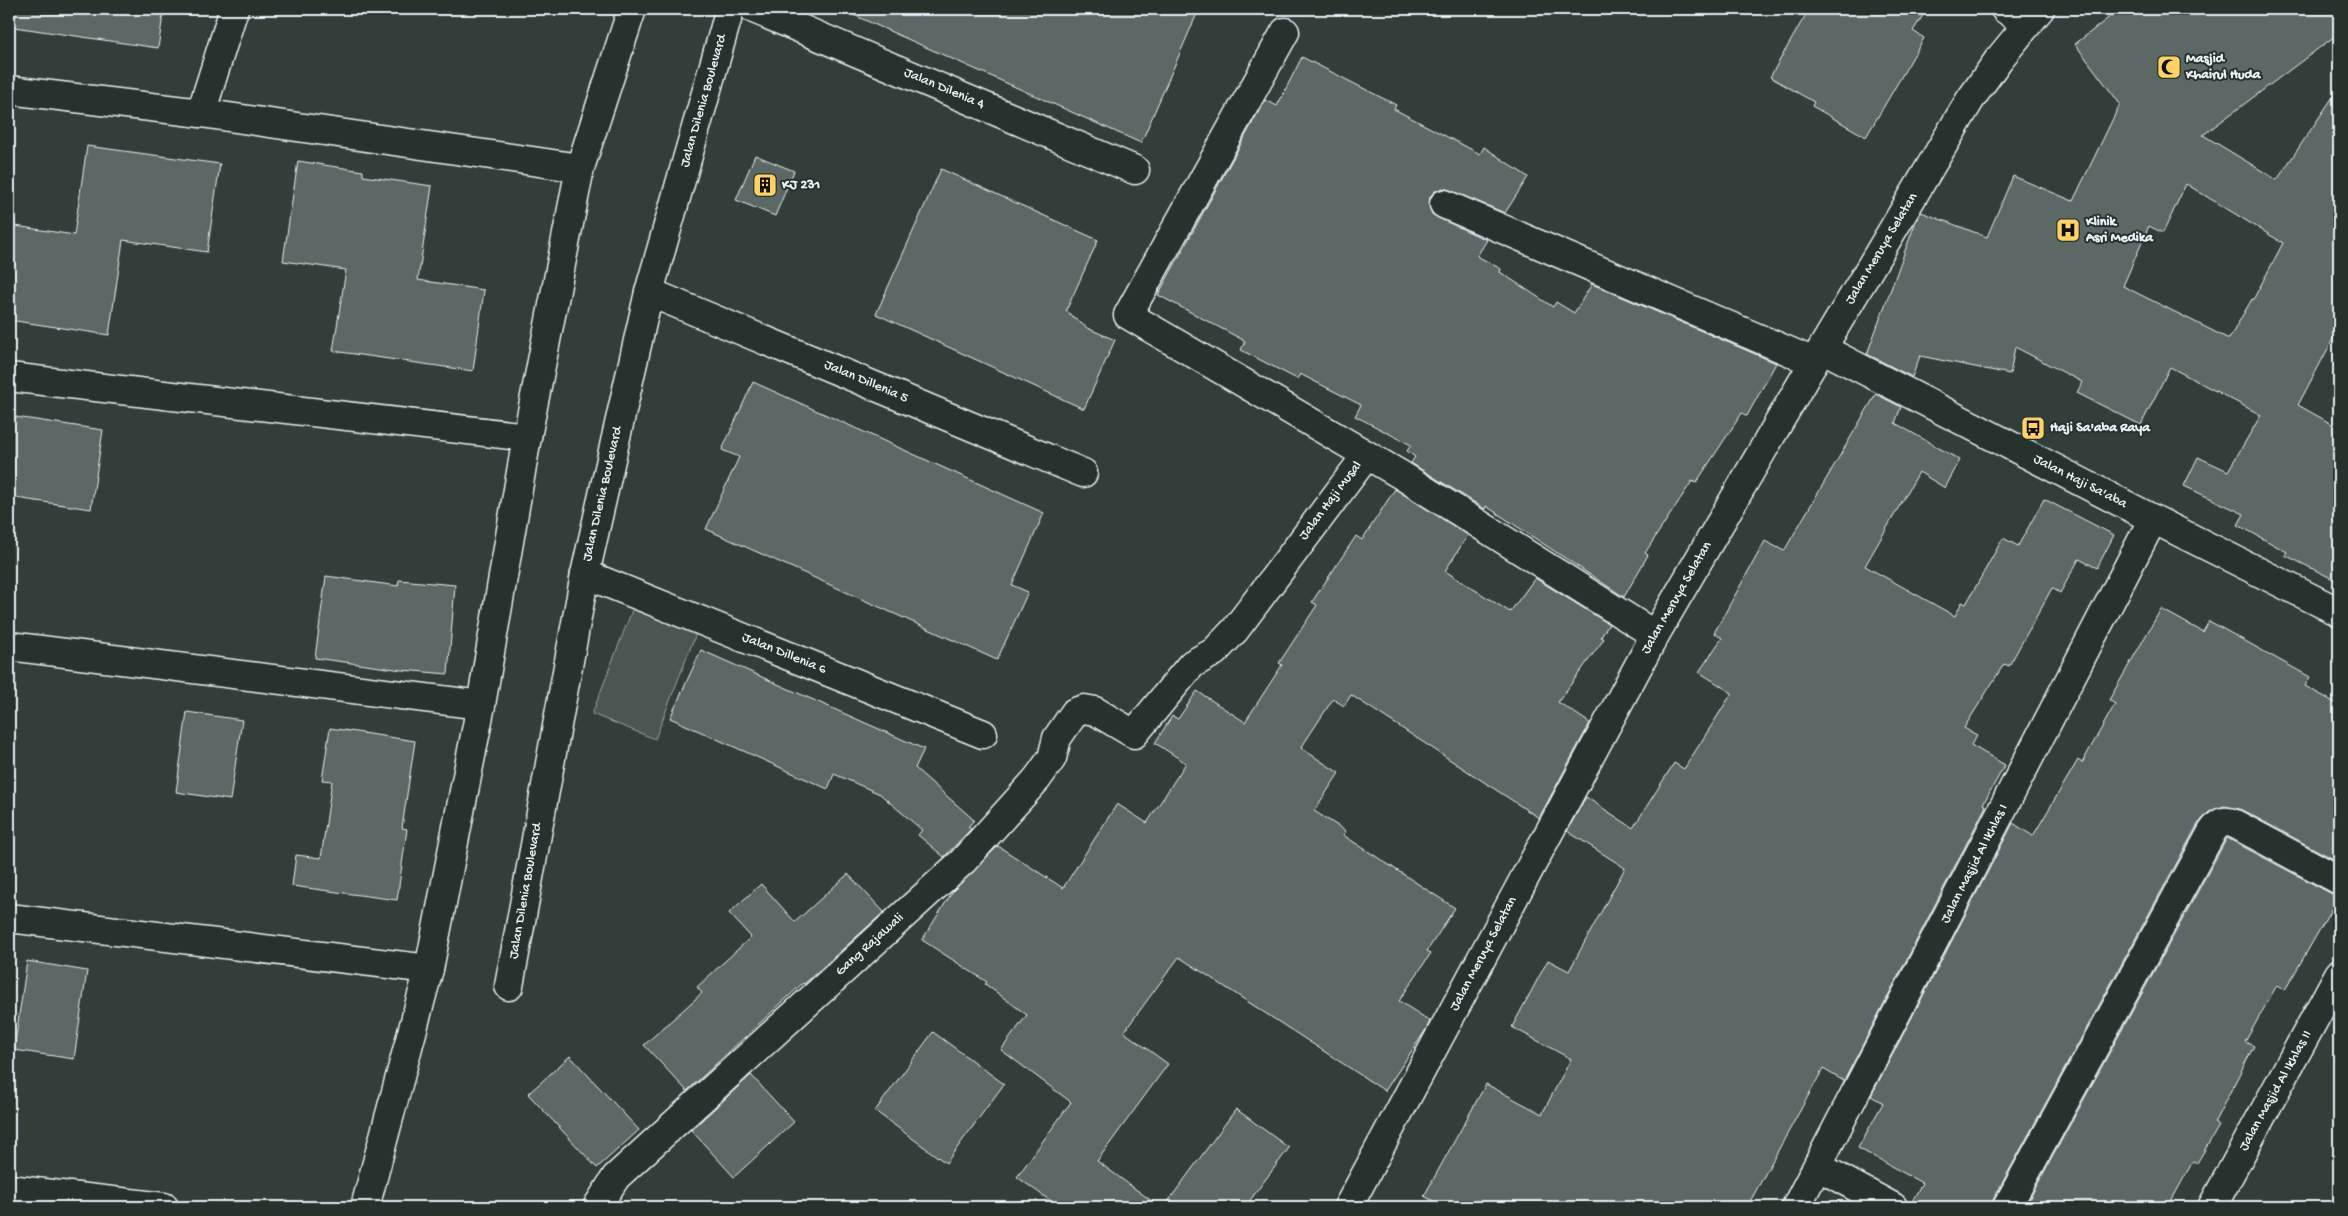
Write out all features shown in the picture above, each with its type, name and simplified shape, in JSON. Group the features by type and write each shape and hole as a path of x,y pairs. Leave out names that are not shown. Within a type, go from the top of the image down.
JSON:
{"street":[{"path":"201,113 234,9"},
{"path":"365,1207 429,969 481,705 527,437 580,168 632,9"},
{"name":"Jalan Dilenia Boulevard","path":"509,986 585,574 649,292 730,9"},
{"name":"Jalan Dilenia 4","path":"754,9 1135,170"},
{"name":"Jalan Meruya Selatan","path":"1348,1207 1655,635 1818,355 1970,100 2024,14"},
{"path":"1286,32 1128,314 1366,456"},
{"path":"9,90 201,113 580,168"},
{"name":"Jalan Haji Sa'aba","path":"1444,204 1818,355 2339,612"},
{"name":"Jalan Dillenia 5","path":"649,292 1083,473"},
{"path":"9,377 527,437"},
{"name":"Jalan Haji Musal","path":"1134,734 1192,664 1214,652 1235,630 1366,456 1401,475 1655,635"},
{"name":"Jalan Masjid Al Ikhlas I","path":"1796,1207 1819,1167 2153,519"},
{"name":"Jalan Dillenia 6","path":"585,574 983,734"},
{"path":"9,646 481,705"},
{"name":"Gang Rajawali","path":"597,1207 616,1177 962,861 1037,779 1052,758 1057,738 1075,712 1084,709 1095,710 1134,734"},
{"path":"2007,1207 2212,832 2219,823 2224,821 2235,824 2339,880"},
{"path":"9,918 429,969"},
{"name":"Jalan Masjid Al Ikhlas II","path":"2212,1207 2339,974"},
{"path":"1819,1167 1893,1207"},
{"path":"9,1188 164,1207"}],"shaded area":[{"path":"636,600 699,626 655,739 592,714"}],"building":[{"path":"16,9 164,9 158,48 14,27"},
{"path":"840,9 1199,9 1141,143"},
{"path":"1809,9 1927,9 1913,31 1924,38 1866,137 1812,106 1814,102 1770,77"},
{"path":"2120,9 2339,9 2339,33 2203,135 2277,180 2339,88 2339,328 2298,405 2339,428 2339,582 2285,555 2287,552 2238,525 2244,514 2184,486 2198,457 2228,471 2261,415 2170,367 2141,425 2077,393 2082,382 2015,347 2010,374 1920,356 1912,377 1867,354 1921,212 1987,237 2013,176 2073,201 2120,104 2075,44","holes":["2186,184 2283,243 2253,300 2229,339 2123,286 2149,226 2163,233"]},
{"path":"1302,57 1396,105 1394,109 1480,154 1484,147 1528,177 1505,213 1443,188 1435,191 1430,197 1429,206 1432,214 1438,218 1487,240 1477,256 1501,269 1500,272 1553,307 1556,302 1574,313 1592,284 1776,363 1747,416 1742,413 1696,483 1692,481 1645,553 1648,555 1624,597 1486,506 1485,509 1411,463 1415,457 1407,451 1411,445 1355,416 1361,405 1300,374 1297,379 1241,350 1245,341 1158,295 1265,100 1277,106"},
{"path":"87,146 220,164 207,252 123,240 109,335 9,320 9,225 74,235"},
{"name":"KJ 231","path":"755,155 794,171 775,216 736,200"},
{"path":"298,161 363,171 363,176 432,186 418,280 484,290 473,371 333,351 346,270 283,261"},
{"path":"941,169 1098,240 1066,311 1087,328 1115,340 1084,409 876,314"},
{"path":"753,382 1044,513 1012,585 1028,592 997,660 706,529 739,457 722,450"},
{"path":"1876,394 1901,407 1895,423 1960,460 1945,488 1919,472 1865,566 1955,616 1962,602 1966,604 2003,538 2018,546 2044,499 2114,535 2097,568 2079,559 2060,593 2052,588 2009,666 2004,664 1964,728 1977,735 1971,745 2005,765 1983,804 1986,806 1844,1081 1823,1069 1747,1207 1445,1207 1424,1196 1486,1084 1542,1114 1571,1059 1512,1027 1548,960 1569,971 1625,868 1567,831 1586,797 1633,828 1674,763 1684,769 1732,693 1699,672 1722,638 1714,633 1765,541 1784,551"},
{"path":"9,416 103,430 91,509 9,497"},
{"path":"1395,489 1468,535 1445,571 1510,612 1535,578 1609,624 1601,637 1604,639 1558,702 1590,723 1539,818 1351,695 1344,706 1333,699 1301,748 1339,773 1314,811 1346,831 1343,835 1455,908 1427,951 1431,953 1399,1001 1430,1021 1427,1028 1385,1091 1179,957 1124,1032 1168,1064 1097,1161 1160,1207 1059,1207 1017,1177 1071,1102 1001,1050 1027,1015 985,984 987,982 922,940 953,891 998,846 1063,888 1117,804 1147,823 1186,763 1155,743 1172,716 1178,719 1197,691 1245,722 1282,665 1279,663 1317,605 1312,602 1356,536 1362,540"},
{"path":"326,576 398,586 399,580 455,585 448,674 402,670 315,658"},
{"path":"2161,609 2203,632 2209,621 2310,677 2305,686 2339,705 2339,862 2240,809 2224,806 2209,812 2198,824 1993,1200 1991,1207 1909,1207 1922,1183 1858,1148 1883,1103 1871,1096 2013,823 2033,836 2078,760 2082,763 2115,704 2109,700"},
{"path":"701,650 924,749 915,768 974,820 968,827 971,829 944,857 918,835 922,830 880,794 834,774 828,789 670,718"},
{"path":"187,712 242,720 230,800 176,792"},
{"path":"330,728 415,741 402,828 407,829 397,900 292,886 296,855 321,858 332,781 322,780"},
{"path":"2227,838 2339,896 2285,990 2277,985 2245,1042 2254,1046 2214,1123 2219,1126 2197,1163 2193,1161 2168,1207 2025,1207"},
{"path":"848,874 884,912 803,983 687,1091 644,1045 702,993 697,987 751,937 729,913 761,884 795,922"},
{"path":"27,961 87,971 74,1059 14,1050"},
{"path":"933,1032 1004,1084 946,1163 875,1111"},
{"path":"570,1056 639,1130 597,1168 528,1094"},
{"path":"751,1075 794,1122 734,1177 691,1130"},
{"path":"1236,1109 1289,1148 1245,1207 1164,1207"}],"place":[{"name":"Masjid Khairul Huda","path":"2169,67"},
{"name":"KJ 231","path":"765,185"},
{"name":"Klinik Asri Medika","path":"2068,230"},
{"name":"Haji Sa'aba Raya","path":"2033,428"}]}
